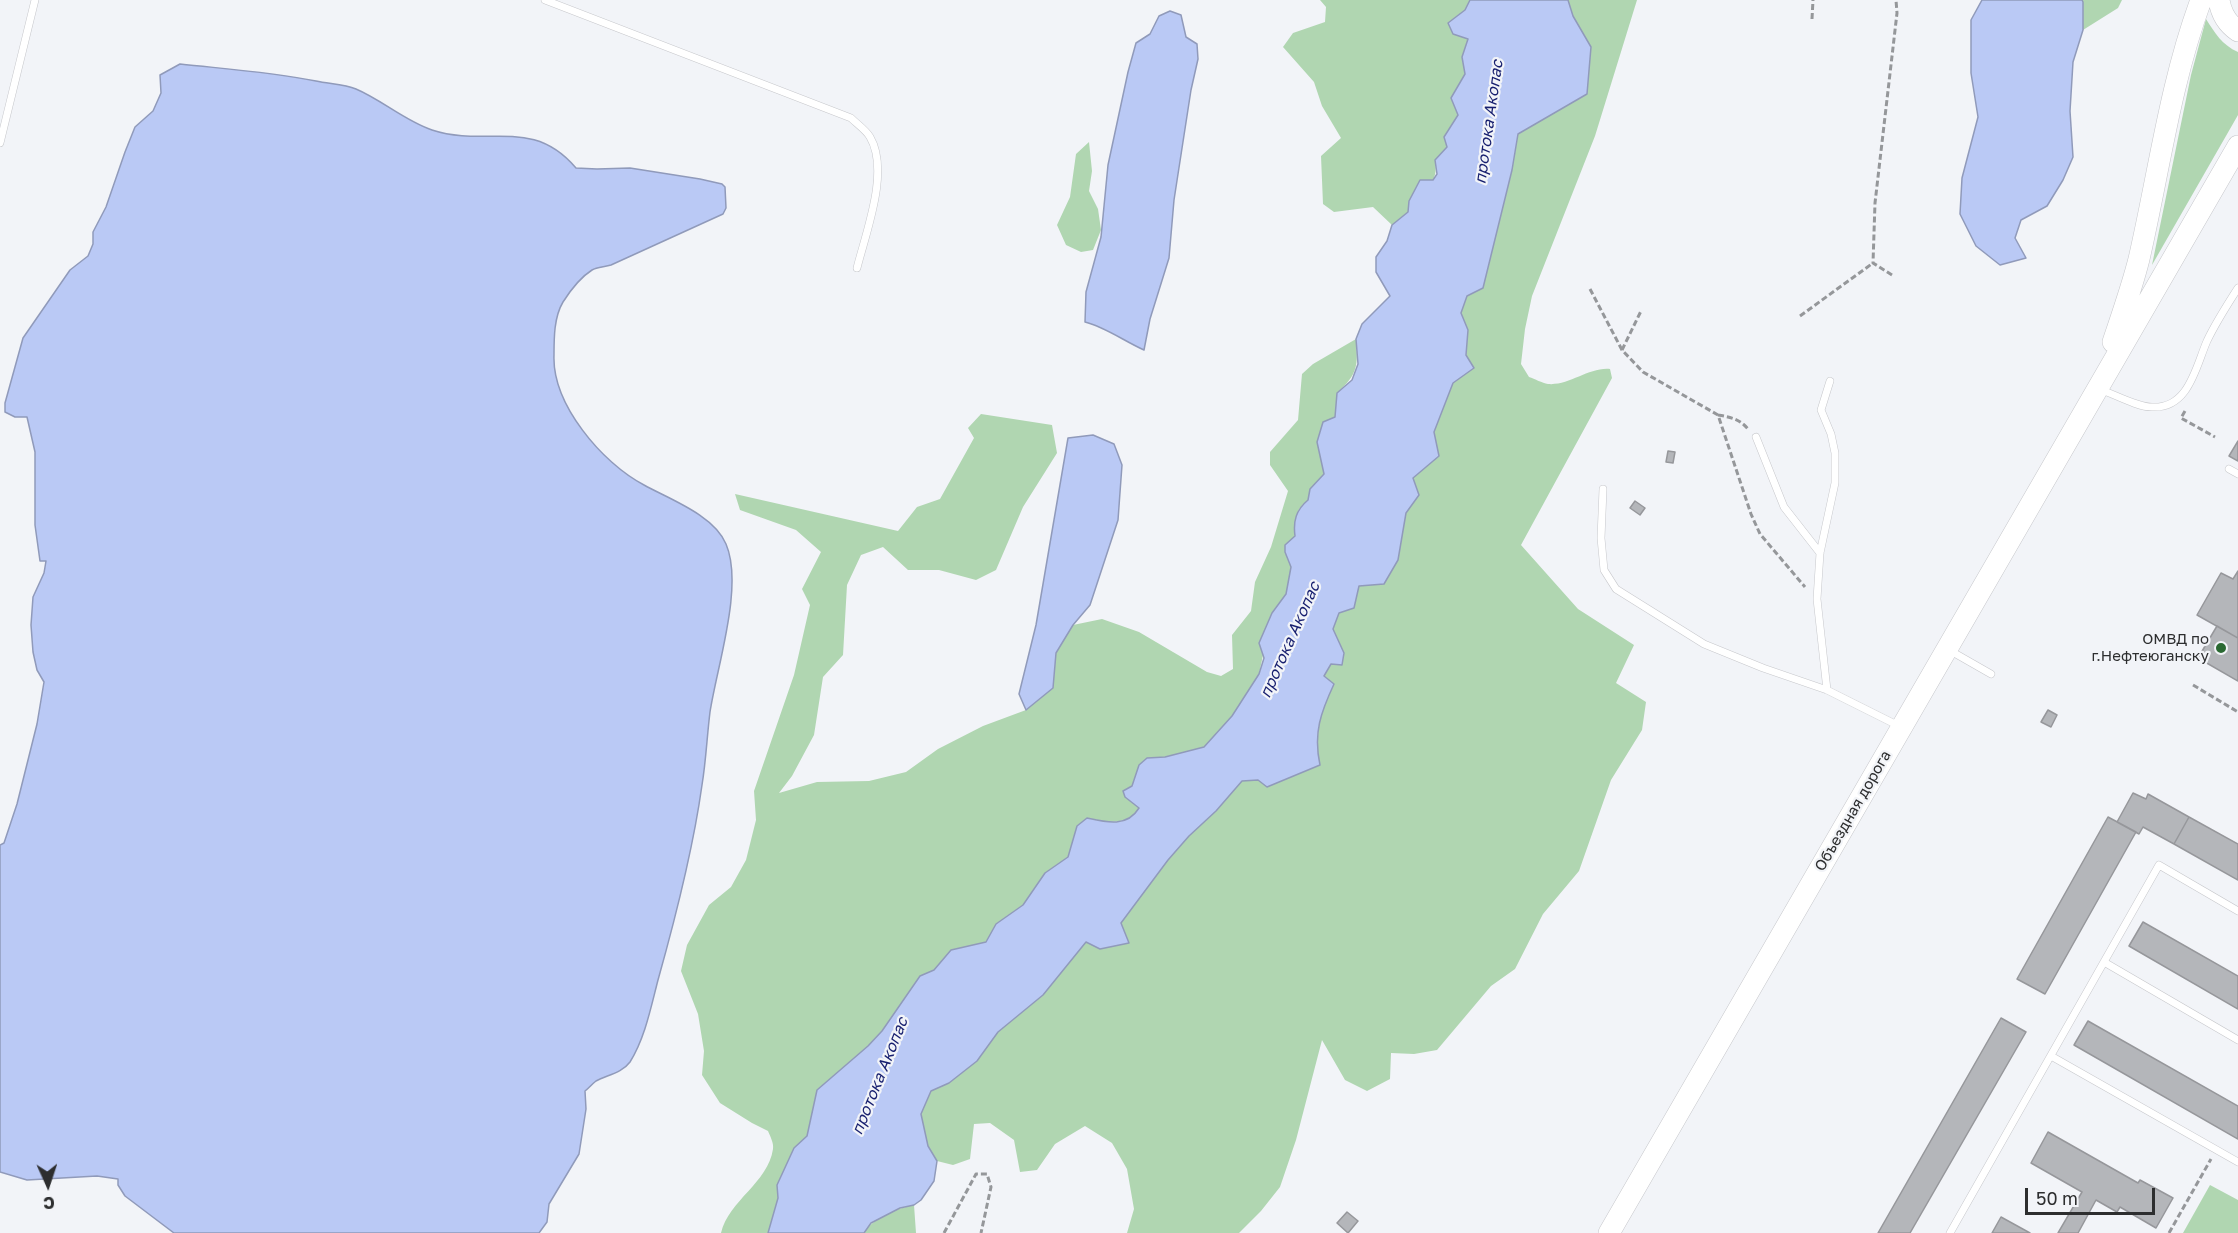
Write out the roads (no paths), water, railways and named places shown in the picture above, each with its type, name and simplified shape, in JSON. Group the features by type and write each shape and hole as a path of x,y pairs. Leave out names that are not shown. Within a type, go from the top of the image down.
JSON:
{"main road":[{"path":"2097,388 2138,261 2186,40 2201,0"},
{"path":"2219,0 2221,13 2231,27 2238,31"},
{"path":"2097,388 2238,146"},
{"name":"Объездная дорога","path":"1609,1233 2097,388"}],"lane":[{"path":"0,143 35,0"},
{"path":"545,0 851,118 870,136 878,153 879,179 858,268"},
{"path":"2097,388 2152,407 2176,401 2186,391 2207,340 2238,288"},
{"path":"1827,690 1817,599 1820,553 1835,483 1835,453 1831,434 1821,410 1830,381"},
{"path":"1756,437 1784,507 1820,553"},
{"path":"2229,469 2238,474"},
{"path":"1603,489 1601,538 1604,570 1616,589 1704,644 1763,668 1827,690 1901,727"},
{"path":"1946,649 1991,674"},
{"path":"1950,1233 2158,865 2238,911"},
{"path":"2104,962 2238,1040"},
{"path":"2051,1056 2238,1162"}],"water":[{"name":"протока Акопас","path":"1470,0 1568,0 1573,16 1591,47 1587,94 1518,134 1512,170 1483,288 1467,296 1461,313 1468,330 1466,355 1474,368 1453,383 1434,432 1439,456 1413,478 1419,495 1406,513 1398,560 1384,584 1359,586 1354,608 1339,613 1333,629 1344,653 1342,665 1331,664 1324,676 1334,684 1325,704 1318,733 1320,765 1267,787 1258,780 1242,781 1168,860 1121,923 1129,943 1100,949 1086,942 1043,995 998,1032 977,1061 949,1083 931,1091 921,1114 928,1146 937,1161 934,1181 921,1200 871,1223 864,1233 768,1233 778,1198 777,1185 794,1148 807,1136 817,1090 882,1031 920,976 934,970 951,950 986,942 996,924 1023,905 1045,873 1068,857 1077,826 1087,818 1115,822 1128,819 1134,814 1139,808 1125,797 1123,791 1132,786 1139,765 1147,758 1165,757 1204,747 1232,716 1259,674 1264,658 1259,643 1272,613 1286,594 1291,567 1285,552 1285,545 1295,536 1296,516 1308,500 1310,489 1324,474 1317,442 1323,422 1335,417 1337,393 1352,380 1358,364 1356,339 1362,324 1390,296 1376,272 1376,257 1387,241 1392,225 1408,212 1409,201 1420,180 1433,180 1437,174 1435,160 1447,147 1444,137 1458,115 1451,98 1465,74 1462,57 1468,39 1453,34 1448,23 1465,10"},
{"path":"1982,0 2082,0 2083,2 2083,30 2073,62 2070,111 2073,157 2063,180 2047,206 2021,220 2015,238 2026,258 2000,265 1976,246 1960,214 1962,178 1978,117 1971,73 1971,20"},
{"path":"1170,11 1181,15 1186,37 1197,44 1198,59 1174,200 1169,258 1150,319 1144,350 1085,322 1086,292 1101,237 1108,165 1136,43 1150,34 1159,16"},
{"path":"180,64 265,73 347,86 432,130 452,135 526,138 543,143 559,152 576,168 630,168 700,179 722,184 725,187 726,208 723,214 611,265 592,270 572,289 560,308 556,321 554,348 556,374 561,393 582,430 612,462 628,475 690,509 712,525 726,544 731,561 732,582 731,603 710,712 694,834 647,1022 640,1043 627,1066 596,1081 585,1091 586,1109 579,1154 549,1204 547,1222 539,1233 174,1233 125,1196 118,1185 118,1179 97,1176 27,1180 0,1172 0,845 4,843 17,804 37,724 44,682 37,670 31,625 33,597 44,573 46,561 40,561 35,525 35,452 27,417 15,417 5,412 5,403 23,338 70,270 88,256 93,244 93,232 106,207 135,127 153,111 161,93 160,75"},
{"path":"1093,435 1114,444 1122,465 1118,520 1090,605 1073,625 1056,653 1053,688 1026,710 1019,694 1036,625 1068,438"}],"place":[{"name":"ОМВД по г.Нефтеюганску","path":"2221,648"}]}
